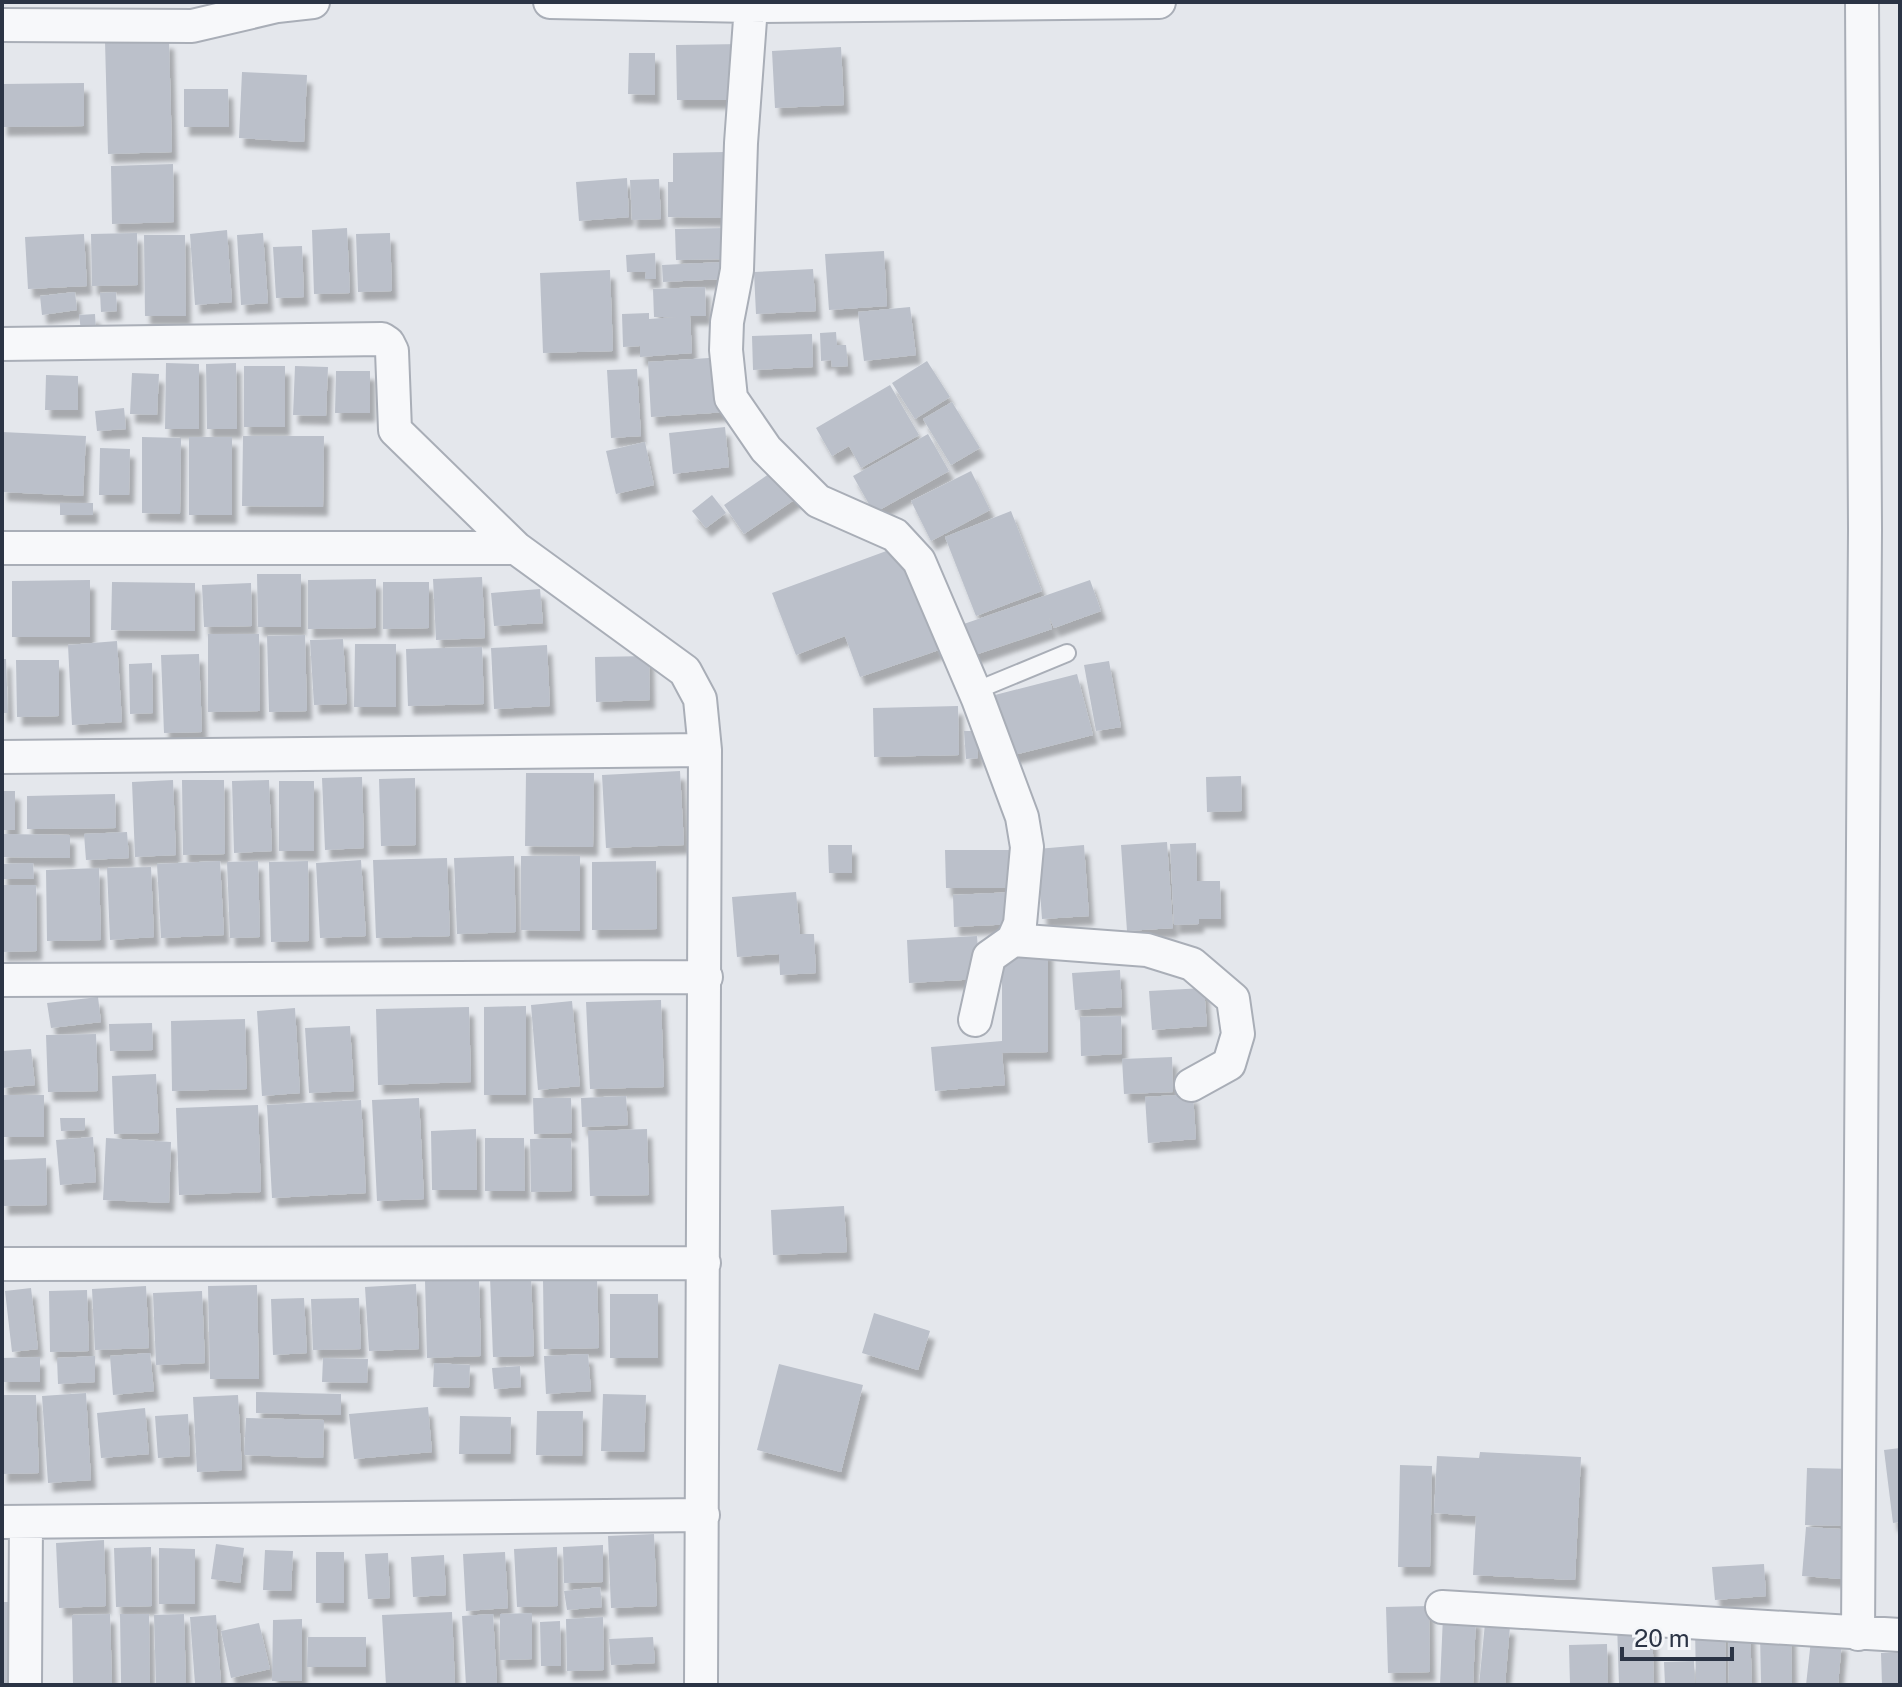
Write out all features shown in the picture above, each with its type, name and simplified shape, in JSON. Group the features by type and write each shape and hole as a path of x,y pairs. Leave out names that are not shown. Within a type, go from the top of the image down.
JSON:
{"street":[{"path":"2,25 192,26 277,6 313,2"},
{"path":"550,2 751,6 1159,2"},
{"path":"1858,1634 1865,530 1862,2"},
{"path":"751,6 741,143 737,270 727,322 726,350 731,398 766,449 818,501 895,535 919,561 975,691 1022,817 1027,847 1020,924 1013,940 989,957 975,1020"},
{"path":"2,344 382,339 392,351 395,430 516,548 685,671 700,699 705,750 706,977 701,1685"},
{"path":"2,548 516,548"},
{"path":"2,757 705,750"},
{"path":"1013,940 1147,950 1192,964 1206,974 1233,999 1238,1034 1229,1064 1191,1085"},
{"path":"2,980 706,977"},
{"path":"2,1264 704,1263"},
{"path":"25,1685 14,1522 703,1515"},
{"path":"1442,1607 1900,1635"}],"lane":[{"path":"975,691 1067,653"}],"building":[{"path":"169,40 172,152 108,154 105,41"},
{"path":"742,44 742,100 677,100 676,45"},
{"path":"841,47 844,105 775,108 772,51"},
{"path":"629,53 655,53 655,95 628,94"},
{"path":"242,72 307,75 304,142 239,138"},
{"path":"84,83 84,126 2,127 2,84"},
{"path":"184,89 228,89 229,127 184,127"},
{"path":"726,152 733,218 668,217 668,182 673,182 673,153"},
{"path":"173,164 174,222 112,224 111,166"},
{"path":"627,178 629,217 579,221 576,182"},
{"path":"659,179 661,219 632,220 630,180"},
{"path":"347,228 350,293 314,294 312,230"},
{"path":"725,228 726,259 676,260 675,229"},
{"path":"227,230 232,302 195,305 190,234"},
{"path":"137,233 138,285 92,286 91,234"},
{"path":"263,233 268,303 241,305 237,235"},
{"path":"390,233 392,291 358,292 356,234"},
{"path":"84,234 87,286 28,289 25,237"},
{"path":"144,235 185,235 186,316 145,316"},
{"path":"302,246 304,297 276,298 273,247"},
{"path":"884,251 887,306 829,310 825,254"},
{"path":"655,253 656,279 645,279 646,272 627,272 626,255"},
{"path":"723,262 724,279 663,282 662,265"},
{"path":"813,269 816,311 756,314 754,272"},
{"path":"610,270 613,351 543,353 540,273"},
{"path":"705,287 706,316 690,316 692,353 640,357 640,346 623,347 622,314 649,313 649,319 677,317 654,317 653,289"},
{"path":"75,292 77,310 42,315 40,296"},
{"path":"116,292 117,311 101,312 100,293"},
{"path":"910,307 916,355 864,361 858,312"},
{"path":"95,314 96,331 81,331 79,315"},
{"path":"836,332 837,345 846,345 848,366 832,367 831,360 821,361 820,333"},
{"path":"812,334 813,367 753,370 752,336"},
{"path":"724,357 727,412 651,417 648,362"},
{"path":"927,361 950,397 915,419 892,383"},
{"path":"166,363 199,364 199,429 165,429"},
{"path":"236,363 237,429 207,429 206,364"},
{"path":"244,366 285,366 285,427 244,427"},
{"path":"295,366 328,367 326,416 293,415"},
{"path":"637,369 641,436 611,438 607,370"},
{"path":"336,371 370,371 370,413 335,413"},
{"path":"132,373 159,374 157,415 130,414"},
{"path":"46,375 78,376 78,410 45,410"},
{"path":"890,385 919,435 861,468 849,446 832,456 816,428"},
{"path":"952,402 980,448 951,465 923,419"},
{"path":"124,408 126,429 97,431 95,411"},
{"path":"725,427 729,467 673,474 669,433"},
{"path":"2,432 86,436 83,496 2,492"},
{"path":"928,434 949,471 874,513 853,476"},
{"path":"243,436 324,436 323,507 242,506"},
{"path":"142,437 181,438 180,514 142,513"},
{"path":"189,437 232,437 232,515 189,515"},
{"path":"645,442 654,485 616,494 606,451"},
{"path":"100,448 130,449 129,495 99,495"},
{"path":"779,467 800,496 744,534 724,505"},
{"path":"971,471 990,510 931,541 911,501"},
{"path":"712,495 726,513 706,528 692,511"},
{"path":"60,503 93,503 93,515 60,515"},
{"path":"1011,511 1042,591 976,616 945,537"},
{"path":"900,546 939,650 860,677 845,636 796,655 772,593"},
{"path":"257,574 301,574 301,627 258,627"},
{"path":"482,577 485,638 436,640 433,579"},
{"path":"376,579 376,628 308,629 308,580"},
{"path":"90,580 90,637 12,637 12,581"},
{"path":"1090,580 1101,611 1054,628 1049,617 1052,629 969,657 958,626"},
{"path":"112,582 195,583 195,631 111,630"},
{"path":"383,582 429,582 429,628 383,629"},
{"path":"251,583 252,626 204,627 202,585"},
{"path":"540,589 543,623 494,626 491,593"},
{"path":"208,634 259,634 260,711 208,712"},
{"path":"305,635 307,711 269,712 267,636"},
{"path":"343,639 347,704 314,705 310,640"},
{"path":"117,641 122,722 72,725 68,645"},
{"path":"355,644 396,644 396,707 354,707"},
{"path":"547,645 550,706 494,709 491,648"},
{"path":"482,647 484,704 408,706 406,649"},
{"path":"199,654 202,732 164,733 161,655"},
{"path":"649,656 650,700 596,702 595,657"},
{"path":"2,659 6,659 8,713 2,713"},
{"path":"16,660 59,660 59,716 17,717"},
{"path":"1109,661 1121,727 1096,731 1084,665"},
{"path":"152,663 153,713 130,714 129,664"},
{"path":"1077,674 1093,735 1010,756 995,695"},
{"path":"958,706 959,755 874,757 873,708"},
{"path":"964,731 977,731 978,758 966,759"},
{"path":"680,771 684,845 606,848 602,775"},
{"path":"526,773 594,773 593,847 525,846"},
{"path":"1241,776 1242,811 1207,812 1206,777"},
{"path":"362,777 364,848 325,850 322,778"},
{"path":"415,778 416,845 381,846 379,779"},
{"path":"173,780 176,855 135,857 132,782"},
{"path":"182,780 224,780 225,854 183,855"},
{"path":"269,780 272,851 234,853 232,781"},
{"path":"279,781 314,781 314,851 279,851"},
{"path":"2,791 15,791 15,830 2,830"},
{"path":"115,794 116,828 27,829 27,796"},
{"path":"127,832 129,858 86,860 84,834"},
{"path":"2,834 70,835 70,858 2,857"},
{"path":"1167,842 1173,928 1127,931 1121,845"},
{"path":"1196,843 1197,881 1220,881 1221,919 1199,919 1199,924 1174,925 1170,844"},
{"path":"828,845 852,845 852,873 829,873"},
{"path":"1084,845 1089,916 1042,919 1037,849"},
{"path":"945,850 1023,850 1023,888 946,888"},
{"path":"514,856 516,932 457,934 454,858"},
{"path":"521,856 580,856 580,931 521,930"},
{"path":"447,858 450,936 376,938 373,860"},
{"path":"361,860 366,936 320,938 316,863"},
{"path":"220,861 224,935 161,938 157,864"},
{"path":"258,861 260,937 230,938 227,862"},
{"path":"308,861 309,941 271,942 269,862"},
{"path":"656,861 657,929 592,930 592,862"},
{"path":"33,863 34,879 2,879 2,864"},
{"path":"151,867 154,937 110,940 107,868"},
{"path":"99,868 101,940 47,941 46,870"},
{"path":"2,885 36,885 37,951 2,952"},
{"path":"796,892 800,934 814,934 816,973 780,975 779,954 737,957 732,897"},
{"path":"1014,892 1015,924 954,927 953,895"},
{"path":"977,936 980,979 909,983 907,940"},
{"path":"1002,949 1048,949 1048,1052 1002,1053 1005,1085 935,1091 931,1047 1002,1041"},
{"path":"1120,970 1122,1007 1075,1010 1072,973"},
{"path":"1204,988 1207,1026 1152,1030 1149,991"},
{"path":"98,997 101,1022 51,1028 47,1003"},
{"path":"661,1000 664,1087 590,1089 586,1002"},
{"path":"572,1001 580,1086 538,1090 531,1005"},
{"path":"526,1006 526,1095 484,1095 484,1007"},
{"path":"469,1007 471,1082 378,1085 376,1009"},
{"path":"295,1008 300,1093 262,1096 257,1011"},
{"path":"1121,1016 1122,1054 1081,1056 1080,1017"},
{"path":"245,1019 247,1089 172,1091 171,1021"},
{"path":"152,1023 153,1050 110,1051 109,1024"},
{"path":"350,1026 354,1091 309,1093 305,1028"},
{"path":"96,1034 98,1091 48,1092 46,1035"},
{"path":"31,1049 35,1085 2,1088 2,1051"},
{"path":"1172,1057 1173,1092 1124,1094 1122,1059"},
{"path":"156,1074 159,1133 114,1134 112,1076"},
{"path":"1193,1094 1196,1139 1148,1143 1145,1097"},
{"path":"4,1095 44,1095 44,1137 3,1137"},
{"path":"626,1096 628,1125 582,1127 581,1098"},
{"path":"419,1098 424,1199 377,1201 372,1100"},
{"path":"533,1098 571,1098 572,1133 534,1134"},
{"path":"361,1100 366,1193 272,1198 267,1105"},
{"path":"258,1105 261,1192 179,1195 176,1108"},
{"path":"60,1118 85,1118 85,1130 61,1131"},
{"path":"476,1129 477,1190 432,1190 431,1131"},
{"path":"647,1129 649,1195 590,1196 588,1131"},
{"path":"93,1137 96,1182 60,1185 56,1140"},
{"path":"106,1138 171,1142 169,1203 103,1200"},
{"path":"485,1138 524,1138 525,1191 485,1191"},
{"path":"571,1138 572,1191 531,1192 530,1139"},
{"path":"46,1158 47,1205 3,1206 2,1160"},
{"path":"844,1206 847,1252 773,1255 771,1210"},
{"path":"531,1275 534,1356 493,1357 490,1277"},
{"path":"597,1277 599,1348 544,1349 543,1279"},
{"path":"479,1278 481,1356 427,1358 425,1280"},
{"path":"416,1284 419,1349 369,1351 365,1287"},
{"path":"257,1285 259,1379 210,1379 208,1286"},
{"path":"146,1286 149,1348 95,1350 92,1289"},
{"path":"31,1288 38,1349 12,1352 5,1291"},
{"path":"87,1290 89,1351 50,1352 49,1291"},
{"path":"202,1291 205,1363 156,1365 153,1293"},
{"path":"610,1294 658,1294 658,1358 610,1358"},
{"path":"304,1298 307,1353 273,1355 271,1299"},
{"path":"359,1298 361,1349 313,1350 311,1299"},
{"path":"874,1313 930,1331 918,1370 862,1353"},
{"path":"150,1353 154,1391 113,1395 110,1356"},
{"path":"588,1354 591,1391 546,1394 544,1356"},
{"path":"95,1356 95,1382 58,1384 57,1358"},
{"path":"40,1357 40,1382 2,1382 2,1358"},
{"path":"323,1358 368,1359 367,1383 322,1382"},
{"path":"434,1363 470,1365 469,1388 433,1387"},
{"path":"779,1364 863,1385 841,1472 757,1450"},
{"path":"520,1366 521,1387 494,1389 492,1368"},
{"path":"256,1392 341,1394 341,1415 256,1413"},
{"path":"86,1393 91,1480 48,1483 42,1396"},
{"path":"603,1394 646,1395 644,1452 601,1451"},
{"path":"2,1395 36,1395 39,1473 2,1474"},
{"path":"238,1395 242,1470 197,1472 193,1397"},
{"path":"428,1407 432,1452 354,1459 349,1414"},
{"path":"145,1408 149,1454 101,1458 97,1413"},
{"path":"537,1411 583,1411 582,1456 536,1455"},
{"path":"188,1414 190,1456 158,1458 155,1416"},
{"path":"460,1416 511,1417 510,1454 459,1454"},
{"path":"246,1418 324,1420 323,1458 244,1455"},
{"path":"1900,1448 1900,1522 1893,1523 1884,1450"},
{"path":"1480,1452 1581,1457 1575,1580 1473,1575 1476,1516 1434,1513 1437,1456 1479,1458"},
{"path":"1400,1465 1432,1466 1430,1567 1398,1567"},
{"path":"1807,1468 1856,1469 1855,1526 1805,1525"},
{"path":"1806,1527 1858,1530 1855,1580 1802,1576"},
{"path":"654,1534 657,1606 611,1608 608,1536"},
{"path":"104,1540 106,1606 59,1608 56,1543"},
{"path":"216,1544 244,1548 240,1583 211,1579"},
{"path":"603,1545 603,1582 564,1583 563,1547"},
{"path":"151,1547 152,1606 116,1607 114,1548"},
{"path":"557,1547 558,1606 517,1607 514,1549"},
{"path":"159,1548 195,1549 195,1604 159,1604"},
{"path":"265,1550 293,1551 291,1591 263,1590"},
{"path":"316,1552 344,1552 344,1603 316,1603"},
{"path":"505,1552 508,1608 466,1611 463,1554"},
{"path":"388,1553 390,1598 368,1599 365,1554"},
{"path":"444,1555 446,1595 413,1597 411,1557"},
{"path":"1764,1564 1766,1596 1715,1600 1712,1567"},
{"path":"600,1587 602,1607 567,1610 564,1591"},
{"path":"2,1602 8,1602 10,1685 2,1685"},
{"path":"1429,1606 1430,1672 1388,1673 1386,1607"},
{"path":"452,1612 455,1685 386,1685 382,1615"},
{"path":"532,1613 532,1659 500,1660 500,1614"},
{"path":"110,1614 112,1684 73,1685 72,1615"},
{"path":"120,1614 149,1614 150,1683 121,1683"},
{"path":"184,1614 186,1685 156,1685 154,1615"},
{"path":"493,1614 497,1683 466,1685 462,1616"},
{"path":"216,1615 221,1683 195,1684 190,1617"},
{"path":"1443,1616 1476,1618 1473,1685 1440,1685"},
{"path":"603,1617 604,1670 567,1671 566,1619"},
{"path":"302,1619 302,1681 272,1681 273,1620"},
{"path":"560,1621 561,1666 541,1666 540,1622"},
{"path":"1652,1622 1654,1685 1619,1685 1617,1623"},
{"path":"259,1623 270,1669 231,1678 221,1631"},
{"path":"1485,1623 1510,1626 1505,1685 1479,1685"},
{"path":"1695,1626 1725,1626 1726,1685 1696,1685"},
{"path":"1750,1630 1752,1685 1729,1685 1728,1631"},
{"path":"1791,1633 1792,1685 1761,1685 1760,1634"},
{"path":"308,1637 366,1637 366,1667 307,1667"},
{"path":"653,1637 655,1663 611,1665 609,1639"},
{"path":"1811,1640 1842,1642 1838,1685 1806,1685"},
{"path":"1607,1644 1608,1685 1570,1685 1569,1645"},
{"path":"1899,1652 1900,1685 1882,1685 1881,1653"},
{"path":"1694,1661 1695,1685 1665,1685 1664,1662"}]}
